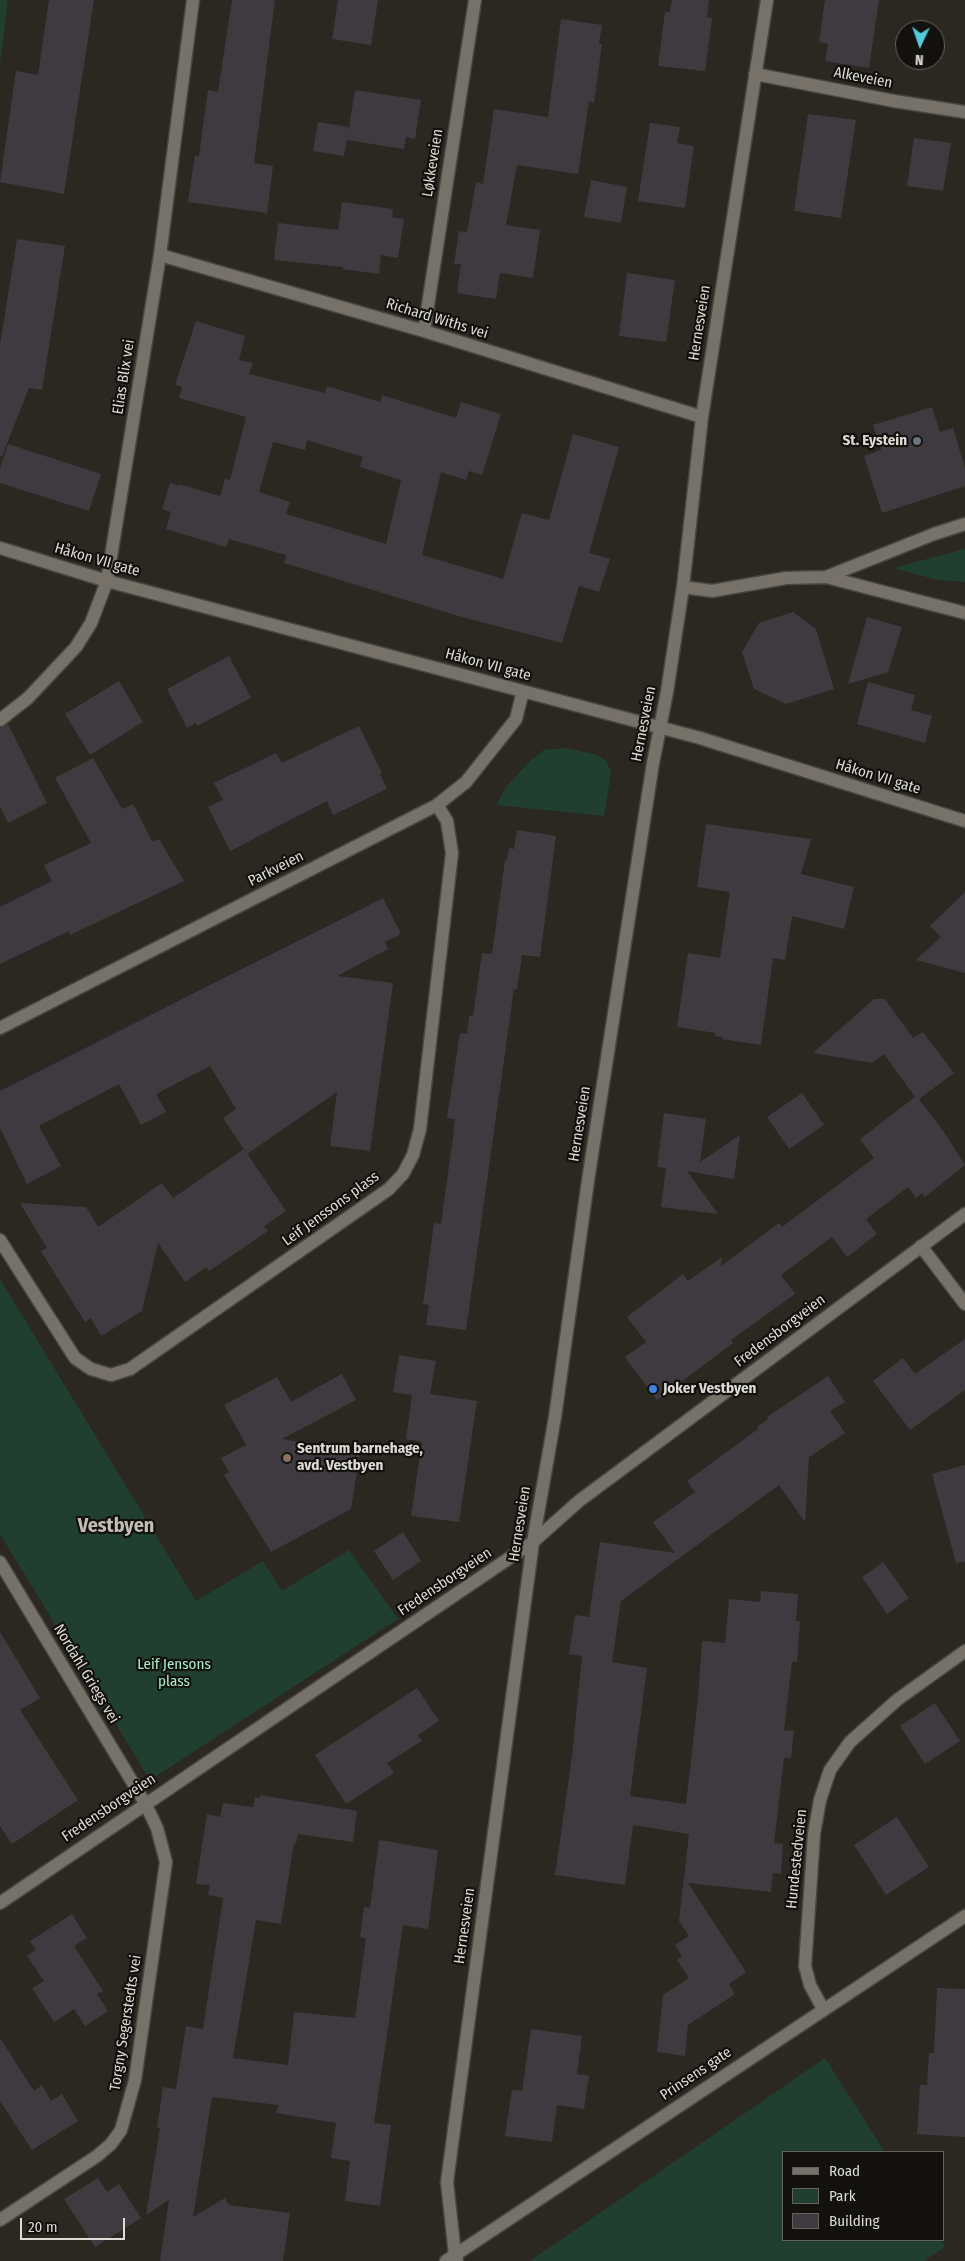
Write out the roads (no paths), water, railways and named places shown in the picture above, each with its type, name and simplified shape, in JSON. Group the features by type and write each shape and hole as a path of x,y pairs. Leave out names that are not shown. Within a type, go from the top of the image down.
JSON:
{"street":[{"name":"Elias Blix vei","path":"0,720 28,698 76,647 91,623 107,581 160,255 193,0"},
{"name":"Løkkeveien","path":"424,331 475,0"},
{"name":"Hernesveien","path":"453,2259 447,2182 533,1542 555,1417 589,1174 683,587 702,417 767,0"},
{"name":"Alkeveien","path":"755,74 894,101 965,112"},
{"name":"Richard Withs vei","path":"160,255 424,331 702,417"},
{"path":"826,578 934,534 965,524"},
{"name":"Håkon VII gate","path":"0,548 107,581 700,738 965,821"},
{"path":"683,587 712,591 786,578 826,578 965,613"},
{"name":"Parkveien","path":"0,1028 438,805 466,782 516,719 523,691"},
{"name":"Leif Jenssons plass","path":"0,1240 75,1358 90,1369 111,1375 130,1369 389,1189 403,1174 413,1154 420,1129 452,853 447,820 438,805"},
{"name":"Fredensborgveien","path":"0,1903 533,1542 579,1501 965,1214"},
{"path":"921,1246 965,1304"},
{"name":"Nordahl Griegs vei","path":"0,1562 145,1803"},
{"name":"Hundestedveien","path":"823,2009 810,1985 804,1966 814,1834 820,1800 830,1770 850,1742 897,1700 965,1651"},
{"name":"Torgny Segerstedts vei","path":"0,2220 97,2156 111,2144 121,2130 135,2080 166,1862 157,1828 145,1803"},
{"name":"Prinsens gate","path":"453,2259 823,2009 965,1916"}],"place":[{"name":"St. Eystein","path":"917,441"},
{"name":"Joker Vestbyen","path":"653,1389"},
{"name":"Sentrum barnehage, avd. Vestbyen","path":"287,1458"}],"district":[{"name":"Vestbyen","path":"116,1526"}],"park label":[{"name":"Leif Jensons plass","path":"174,1674"}]}
